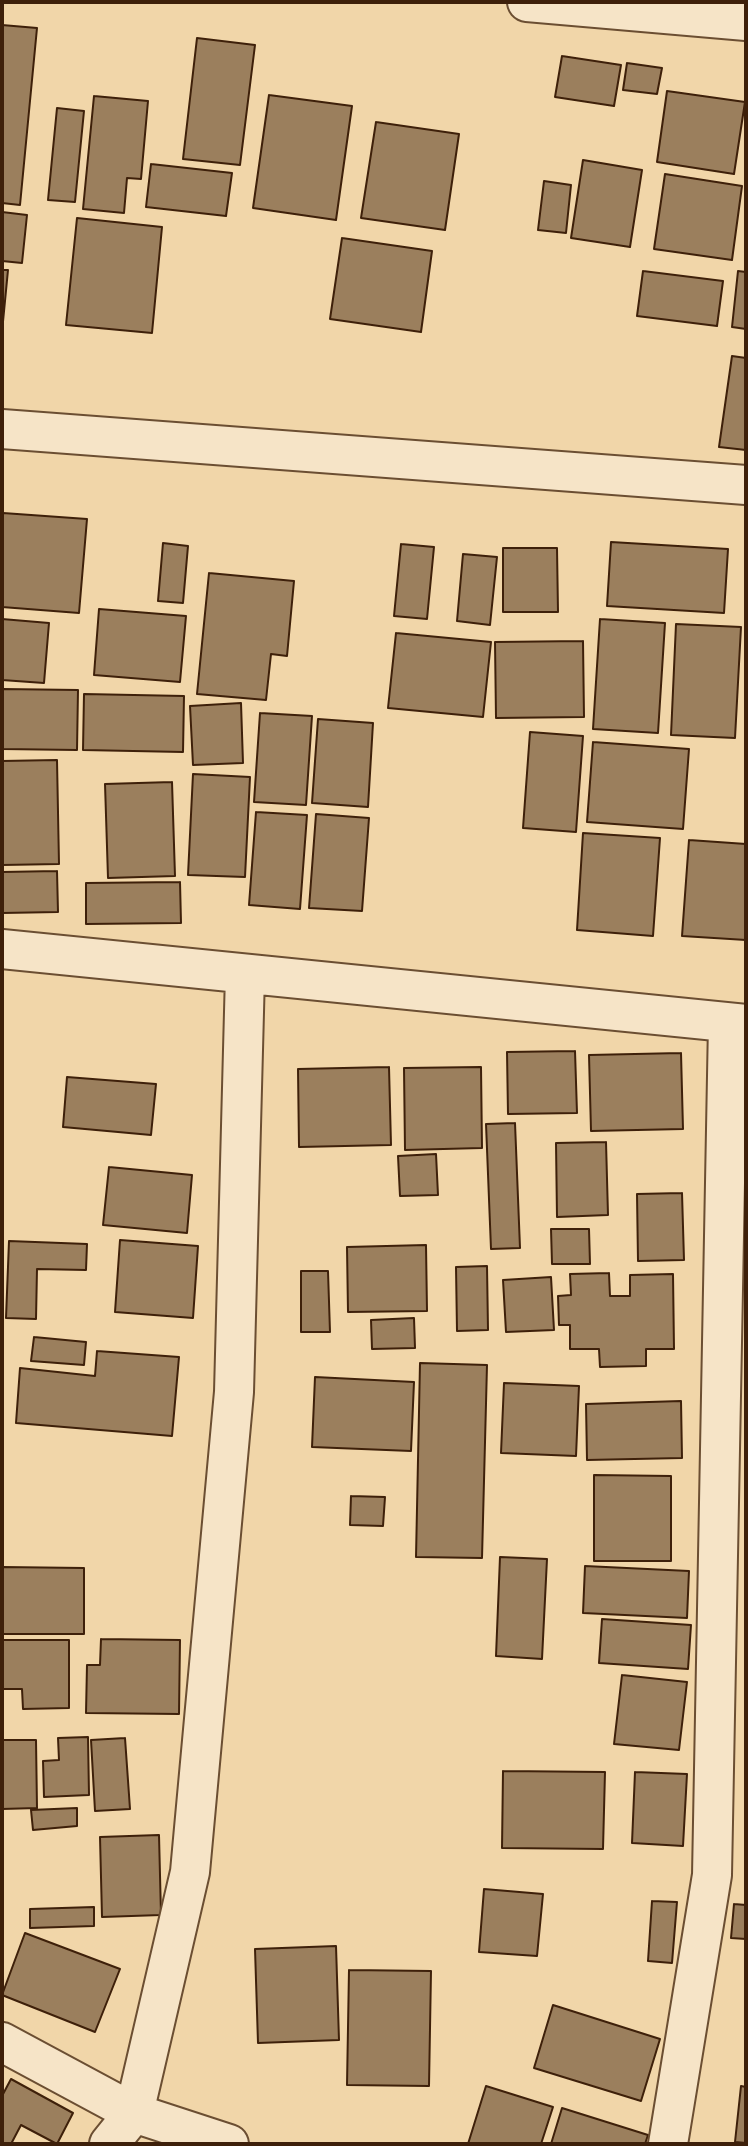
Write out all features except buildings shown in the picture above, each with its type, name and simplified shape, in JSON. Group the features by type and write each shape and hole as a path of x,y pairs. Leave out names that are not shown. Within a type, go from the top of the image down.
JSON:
{"street":[{"path":"527,2 746,21"},
{"path":"2,429 746,485"},
{"path":"2,949 737,1023 712,1875 668,2144"},
{"path":"109,2144 134,2113 190,1872 234,1392 245,974"},
{"path":"2,2042 134,2113 229,2144"}]}
